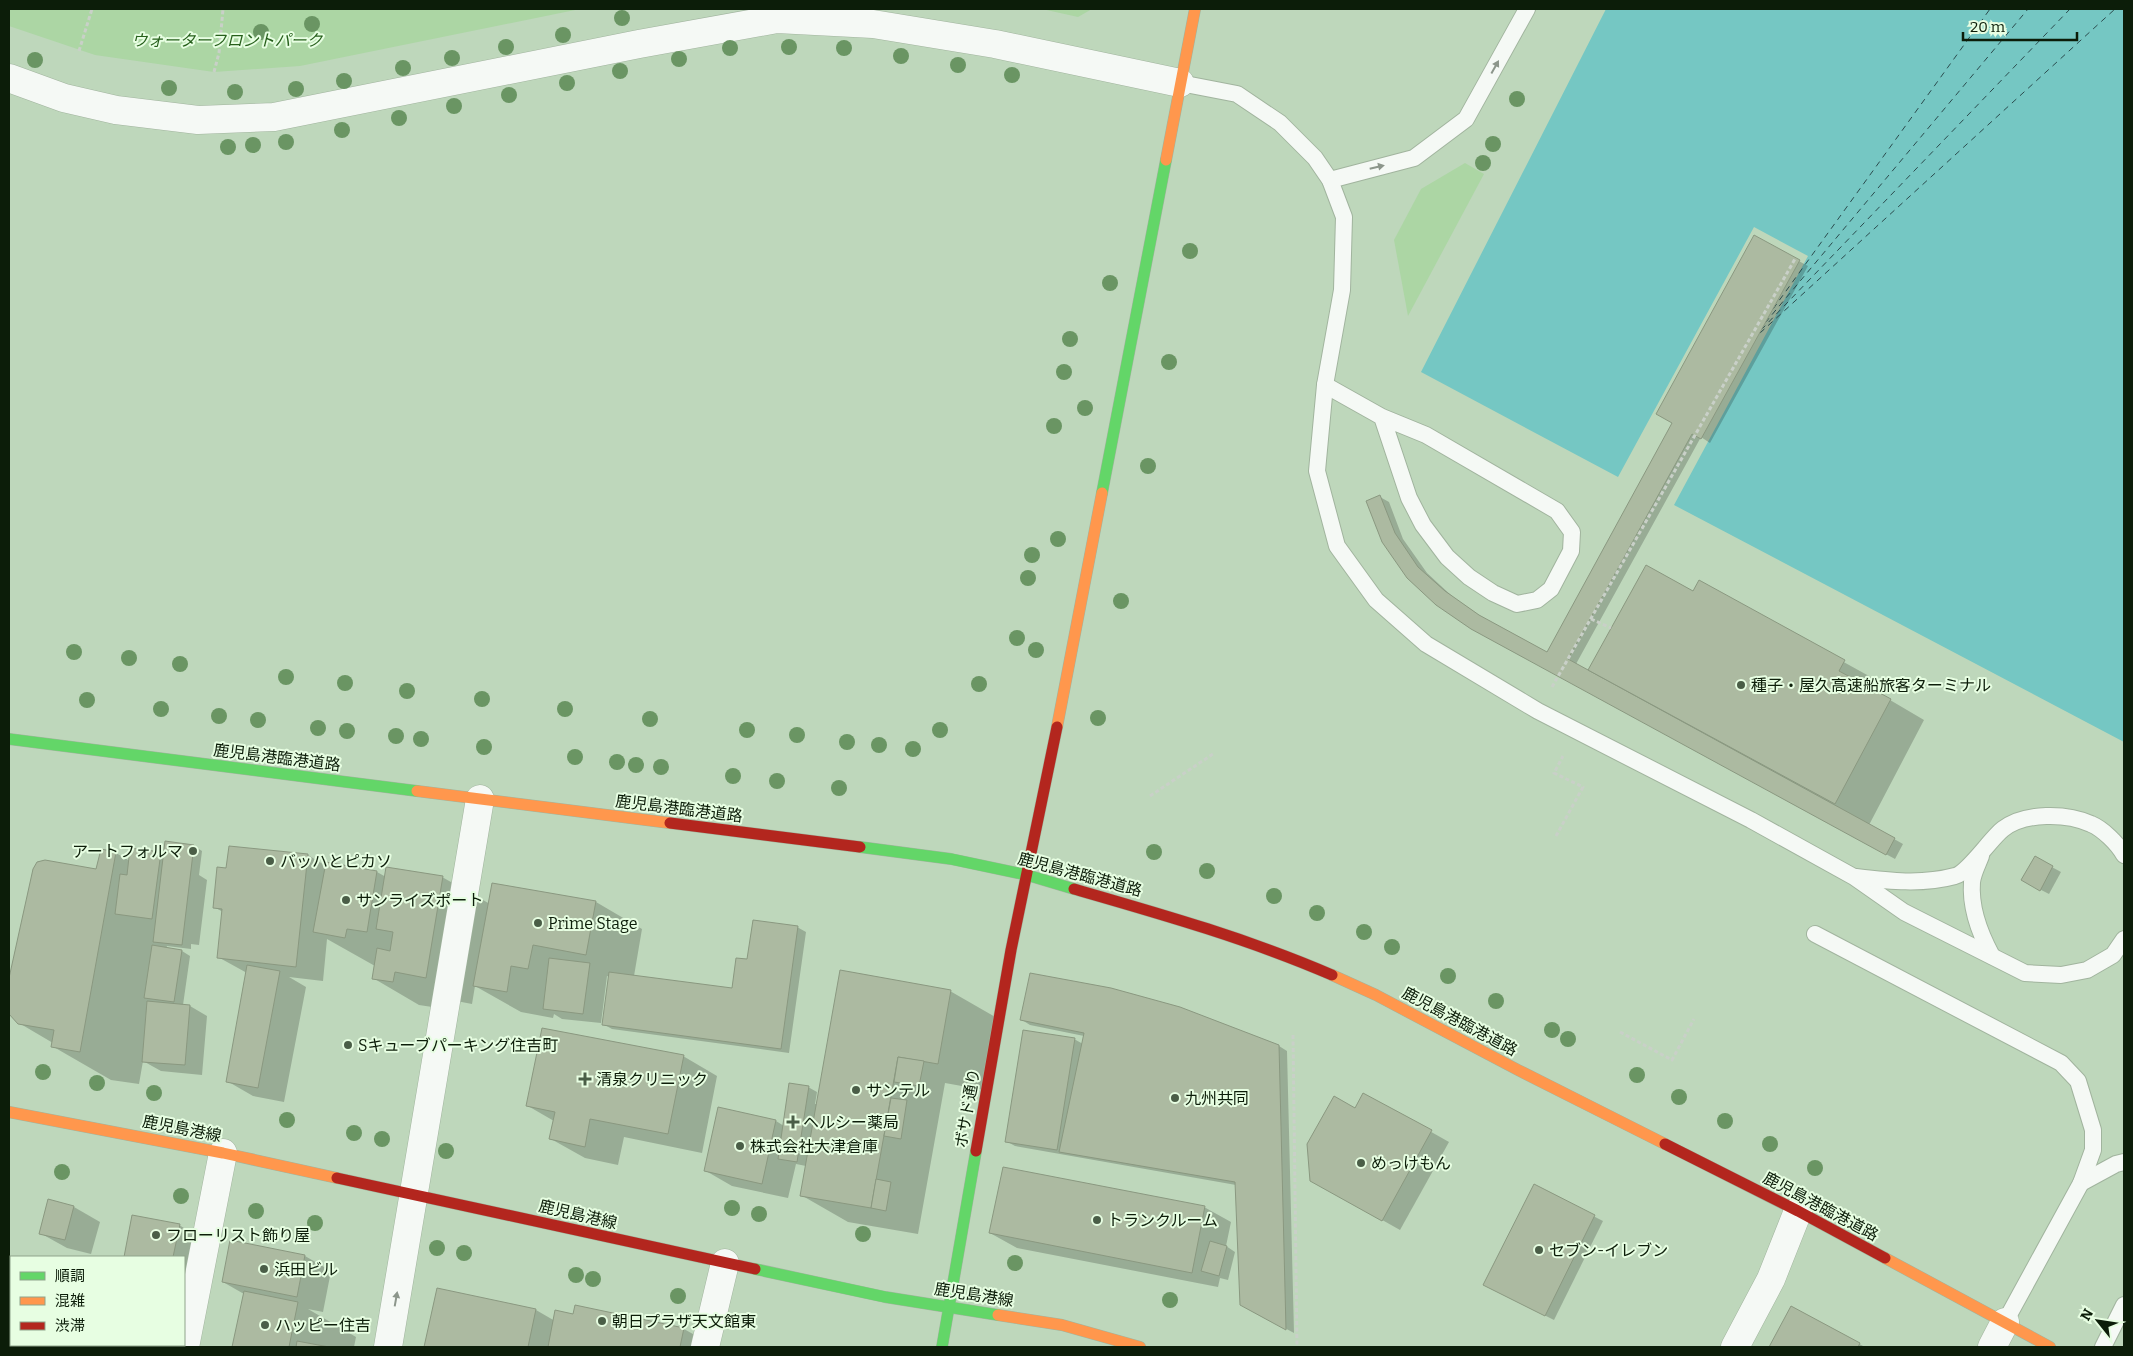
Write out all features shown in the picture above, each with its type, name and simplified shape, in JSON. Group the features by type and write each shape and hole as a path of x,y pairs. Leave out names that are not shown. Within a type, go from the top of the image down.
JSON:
{"street":[{"name":"ボサド通り","path":"942,1347 1011,950 1052,754 1195,9"},
{"path":"9,78 64,98 116,110 198,120 274,117 639,44 777,19 873,24 995,44 1180,83"},
{"name":"鹿児島港臨港道路","path":"9,739 951,859 1027,875 1179,919 1288,956 1376,995 1518,1070 1798,1211 2050,1347"},
{"path":"388,1347 480,799"},
{"name":"鹿児島港線","path":"9,1112 223,1152 885,1297 1062,1326 1113,1338 1140,1347"},
{"path":"186,1347 223,1152"},
{"path":"1735,1347 1771,1279 1798,1211"},
{"path":"705,1347 725,1263"},
{"path":"1992,1347 2006,1322"}],"lane":[{"path":"1330,180 1414,158 1466,119 1527,9"},
{"path":"1180,83 1237,94 1280,123 1315,158 1330,180 1344,217 1342,290 1325,385 1317,471 1337,546 1376,600 1426,644 1538,711 1751,820 1854,877 1904,912 2025,973 2061,975 2087,970 2113,955 2124,938"},
{"path":"1325,385 1382,417 1426,435 1556,511 1572,532 1571,551 1551,589 1537,600 1517,604 1485,588 1469,577 1447,557 1423,525 1409,498 1382,417"},
{"path":"1854,877 1905,882 1957,876 2003,828 2027,818 2060,815 2092,824 2120,847 2124,855"},
{"path":"1982,852 1972,881 1974,904 1980,934 1992,956"},
{"path":"1815,934 2061,1063 2078,1081 2093,1130 2093,1150 2081,1183 2006,1322"},
{"path":"2081,1183 2116,1164 2124,1162"},
{"path":"2103,1347 2124,1305"}],"path":[{"path":"79,51 92,9"},
{"path":"214,72 219,53 223,9"},
{"path":"1538,711 1795,259"},
{"path":"1591,619 1611,628"},
{"path":"1150,796 1213,754"},
{"path":"1554,773 1583,787 1556,836"},
{"path":"1620,1032 1672,1060 1694,1020"},
{"path":"1293,1035 1298,1347"}],"green space":[{"name":"ウォーターフロントパーク","path":"9,9 580,9 300,66 214,72 95,55 9,26"},
{"path":"1042,9 1092,9 1078,17"},
{"path":"1465,163 1484,174 1408,316 1394,240 1421,189"}],"water":[{"path":"1606,9 2124,9 2124,742 1674,505 1808,256 1754,227 1618,477 1421,372"}],"building":[{"path":"1754,235 1800,260 1701,439 1692,434 1568,659 1895,838 1886,855 1471,629 1436,605 1407,578 1382,542 1366,501 1380,495 1395,533 1418,567 1445,591 1479,615 1547,652 1672,423 1656,414"},
{"name":"種子・屋久高速船旅客ターミナル","path":"1646,565 1693,591 1699,580 1845,660 1839,671 1891,699 1835,804 1588,670"},
{"path":"165,841 194,845 182,945 153,942"},
{"path":"229,846 308,854 296,967 217,958 222,909 213,908 217,867 226,868"},
{"path":"130,848 161,852 152,919 115,914 120,874 127,875"},
{"path":"101,849 116,852 80,1052 51,1047 54,1030 18,1024 9,1014 9,978 33,869 37,862 45,860 96,869"},
{"path":"2035,856 2053,866 2040,891 2021,880"},
{"name":"サンライズポート","path":"326,862 377,871 367,932 347,929 345,938 313,932"},
{"path":"386,867 443,876 426,978 395,972 393,982 372,979 377,948 390,951 393,932 376,929"},
{"name":"Prime Stage","path":"492,883 596,901 586,955 533,945 528,969 511,966 507,992 473,986"},
{"path":"753,920 798,926 781,1049 602,1025 609,972 732,988 736,958 747,959"},
{"path":"152,945 182,950 174,1002 144,998"},
{"path":"549,958 590,963 583,1014 543,1009"},
{"path":"247,965 280,971 258,1088 226,1082"},
{"name":"サンテル","path":"840,970 951,990 938,1064 898,1057 871,1208 800,1196"},
{"name":"九州共同","path":"1030,973 1111,988 1180,1007 1279,1045 1286,1330 1240,1305 1235,1182 1059,1152 1084,1033 1020,1020"},
{"path":"147,1001 190,1005 185,1065 142,1062"},
{"path":"542,1028 684,1055 668,1134 590,1119 585,1147 549,1139 555,1112 526,1106"},
{"path":"1023,1030 1075,1038 1057,1150 1005,1142"},
{"path":"898,1057 924,1061 919,1086 894,1082"},
{"name":"ヘルシー薬局","path":"789,1083 809,1086 797,1162 778,1159"},
{"name":"めっけもん","path":"1363,1093 1432,1130 1382,1221 1310,1181 1307,1144 1334,1096 1355,1108"},
{"path":"891,1098 907,1100 901,1139 884,1136"},
{"name":"株式会社大津倉庫","path":"718,1107 776,1120 762,1184 704,1171"},
{"name":"トランクルーム","path":"1003,1167 1205,1206 1192,1273 989,1233"},
{"path":"876,1179 891,1182 886,1211 871,1208"},
{"name":"セブン-イレブン","path":"1534,1184 1595,1215 1545,1316 1483,1285"},
{"path":"48,1199 74,1206 65,1240 39,1234"},
{"path":"132,1215 180,1224 173,1256 124,1256"},
{"name":"浜田ビル","path":"230,1240 305,1255 297,1297 222,1282"},
{"path":"1210,1241 1227,1246 1219,1276 1201,1271"},
{"path":"437,1288 536,1309 528,1347 424,1347"},
{"name":"ハッピー住吉","path":"244,1291 298,1302 289,1347 232,1347"},
{"name":"朝日プラザ天文館東","path":"575,1305 684,1328 680,1347 548,1347 555,1310 573,1314"},
{"path":"1791,1306 1860,1343 1858,1347 1769,1347"},
{"path":"297,1341 329,1347 296,1347"}],"ferry route":[{"path":"1773,309 1990,9"},
{"path":"1765,323 2028,9"},
{"path":"1761,330 2070,9"},
{"path":"1760,333 2115,9"}],"traffic: fast":[{"path":"1102,493 1166,160"},
{"path":"9,739 417,791"},
{"path":"860,847 951,859 1027,875 1074,889"},
{"path":"942,1347 976,1151"},
{"path":"755,1269 885,1297 998,1315"}],"traffic: slow":[{"path":"1166,160 1195,9"},
{"path":"1057,727 1102,493"},
{"path":"417,791 670,823"},
{"path":"1332,975 1376,995 1518,1070 1665,1144"},
{"path":"9,1112 223,1153 337,1178"},
{"path":"1885,1258 2050,1347"},
{"path":"998,1315 1062,1325 1140,1347"}],"traffic: jam":[{"path":"976,1151 1011,950 1057,727"},
{"path":"670,823 860,847"},
{"path":"1074,889 1237,939 1332,975"},
{"path":"1665,1144 1798,1211 1885,1258"},
{"path":"337,1178 755,1269"}],"place":[{"name":"種子・屋久高速船旅客ターミナル","path":"1741,685"},
{"name":"アートフォルマ","path":"193,851"},
{"name":"バッハとピカソ","path":"270,861"},
{"name":"サンライズポート","path":"346,900"},
{"name":"Prime Stage","path":"538,923"},
{"name":"Sキューブパーキング住吉町","path":"348,1045"},
{"name":"清泉クリニック","path":"585,1079"},
{"name":"サンテル","path":"856,1090"},
{"name":"九州共同","path":"1175,1098"},
{"name":"ヘルシー薬局","path":"793,1122"},
{"name":"株式会社大津倉庫","path":"740,1146"},
{"name":"めっけもん","path":"1361,1163"},
{"name":"トランクルーム","path":"1097,1220"},
{"name":"フローリスト飾り屋","path":"156,1235"},
{"name":"セブン-イレブン","path":"1539,1250"},
{"name":"浜田ビル","path":"264,1269"},
{"name":"朝日プラザ天文館東","path":"602,1321"},
{"name":"ハッピー住吉","path":"265,1325"}]}
